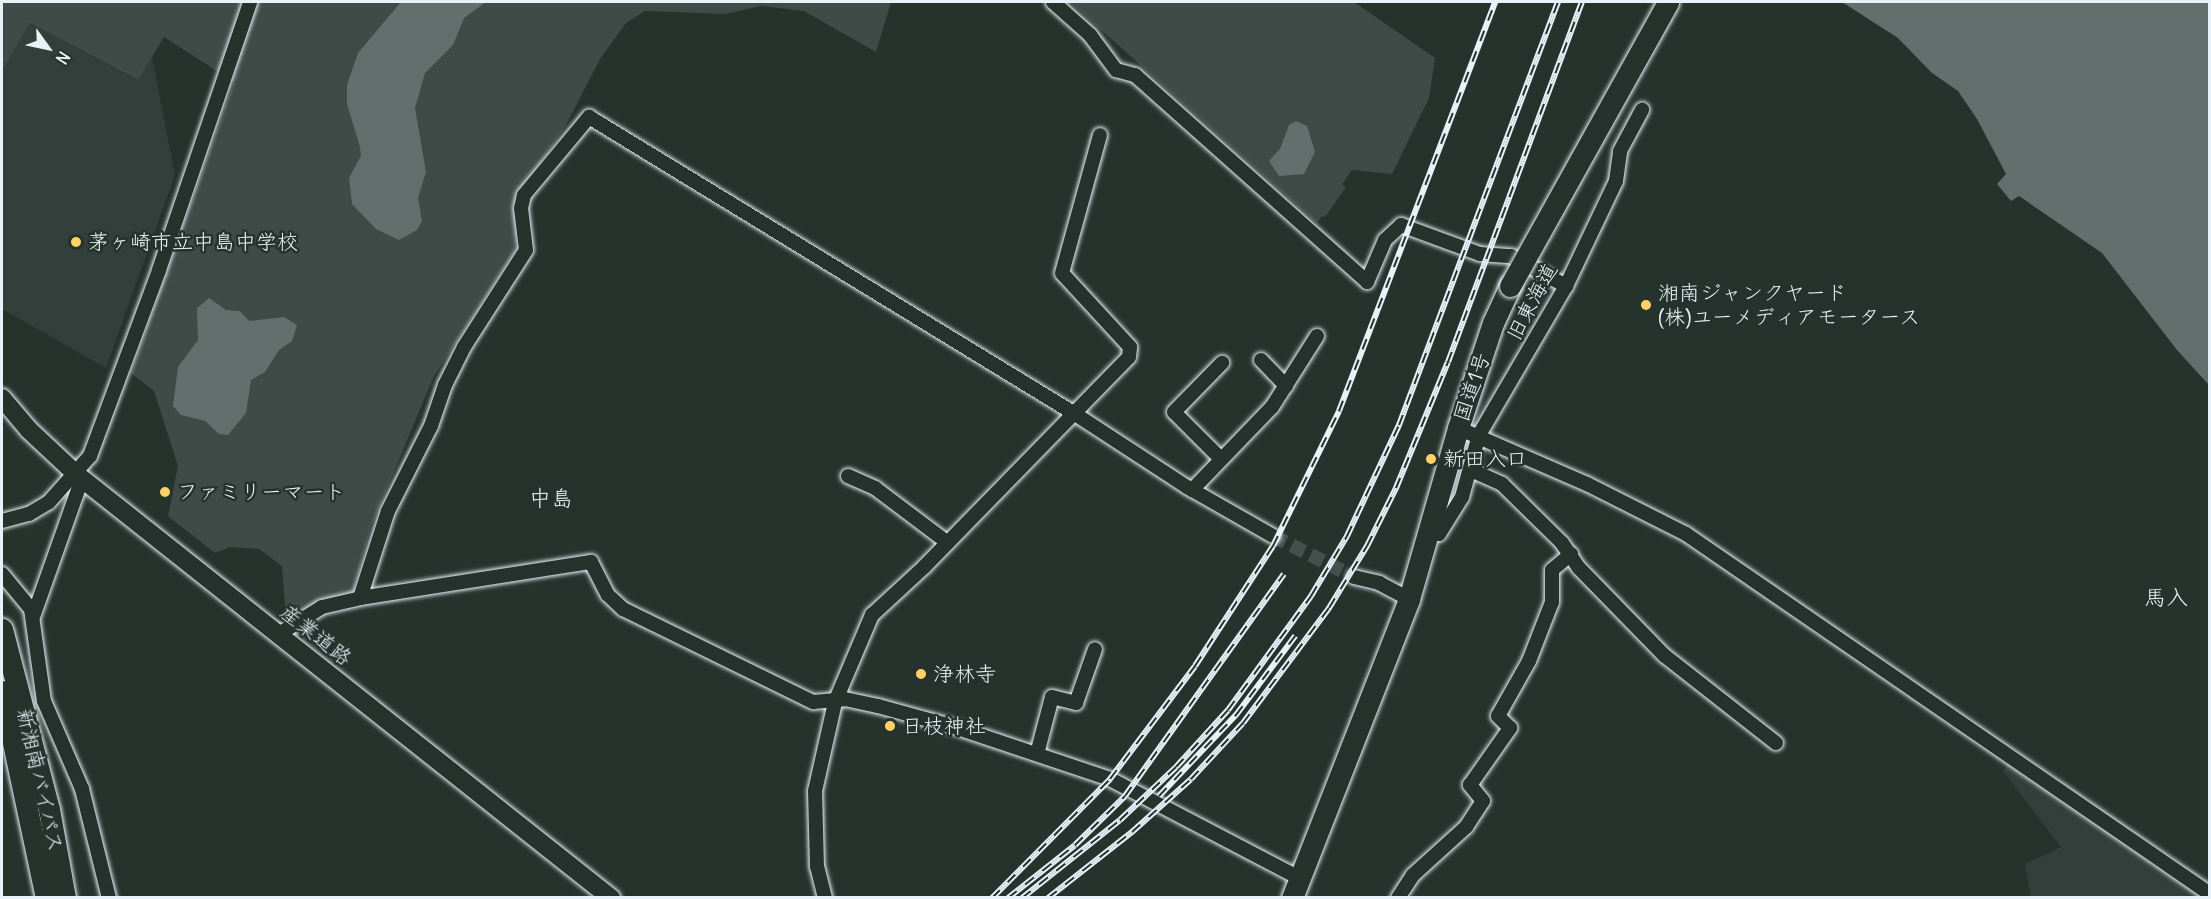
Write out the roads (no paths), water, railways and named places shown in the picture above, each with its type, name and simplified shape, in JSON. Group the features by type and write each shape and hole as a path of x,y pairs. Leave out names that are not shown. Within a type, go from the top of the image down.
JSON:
{"highway":[{"name":"国道1号","path":"1295,888 1409,599 1431,532 1458,428 1493,323 1510,286 1668,2"},
{"name":"新湘南バイパス","path":"2,629 49,808 65,897"},
{"name":"新湘南バイパス","path":"2,691 19,758 46,897"}],"main road":[{"name":"産業道路","path":"2,398 29,430 79,476 611,897"}],"street":[{"path":"33,617 79,476 90,456 102,423 250,2"},
{"path":"1053,2 1090,35 1116,70 1135,75 1367,282 1385,240 1401,225 1480,254 1511,256 1566,286"},
{"name":"旧東海道","path":"1431,532 1439,534 1452,516 1471,470 1479,435 1566,286 1616,181 1620,151 1642,110"},
{"path":"360,598 388,511 431,426 445,385 464,347 526,250 521,208 524,195 589,117 1075,414 1192,490 1273,536"},
{"path":"825,897 817,867 815,791 835,702 872,615 948,543 1129,357 1130,347 1062,273 1100,135"},
{"path":"1192,490 1272,407 1317,336"},
{"path":"1261,360 1286,386"},
{"path":"1221,459 1174,412 1222,363"},
{"path":"1458,428 1479,435 1686,534 2210,894"},
{"path":"1471,470 1502,484 1571,554 1579,568 1665,656 1776,743"},
{"path":"2,521 29,513 49,502 79,476"},
{"path":"848,476 875,488 948,543"},
{"path":"1398,897 1413,875 1466,827 1483,801 1470,785 1510,728 1498,716 1529,660 1552,602 1552,570 1571,554"},
{"path":"279,634 322,607 360,598 591,562 608,595 622,609 813,702 835,702 845,699 878,706 1037,754 1110,779 1295,888"},
{"path":"2,574 26,599 33,617 44,701 82,789 109,897"},
{"path":"1354,577 1379,583 1409,599"},
{"path":"1037,754 1052,697 1076,703 1095,649"}],"tunnel":[{"path":"1273,536 1354,577"}],"railway":[{"path":"992,898 1110,779 1195,666 1273,546 1339,411 1495,2"},
{"path":"1022,898 1120,820 1176,767 1228,710 1311,596 1347,536 1399,425 1558,2"},
{"path":"1048,898 1132,832 1191,779 1243,723 1329,608 1367,546 1396,488 1448,362 1582,2"},
{"path":"1008,898 1075,845 1125,796 1284,574"},
{"path":"1159,796 1236,715 1295,636"}],"place":[{"name":"茅ヶ崎市立中島中学校","path":"76,242"},
{"name":"湘南ジャンクヤード (株)ユーメディアモータース","path":"1646,305"},
{"name":"新田入口","path":"1431,459"},
{"name":"ファミリーマート","path":"165,492"},
{"name":"浄林寺","path":"921,674"},
{"name":"日枝神社","path":"890,726"}],"district":[{"name":"中島","path":"551,499"},
{"name":"馬入","path":"2166,598"}]}
